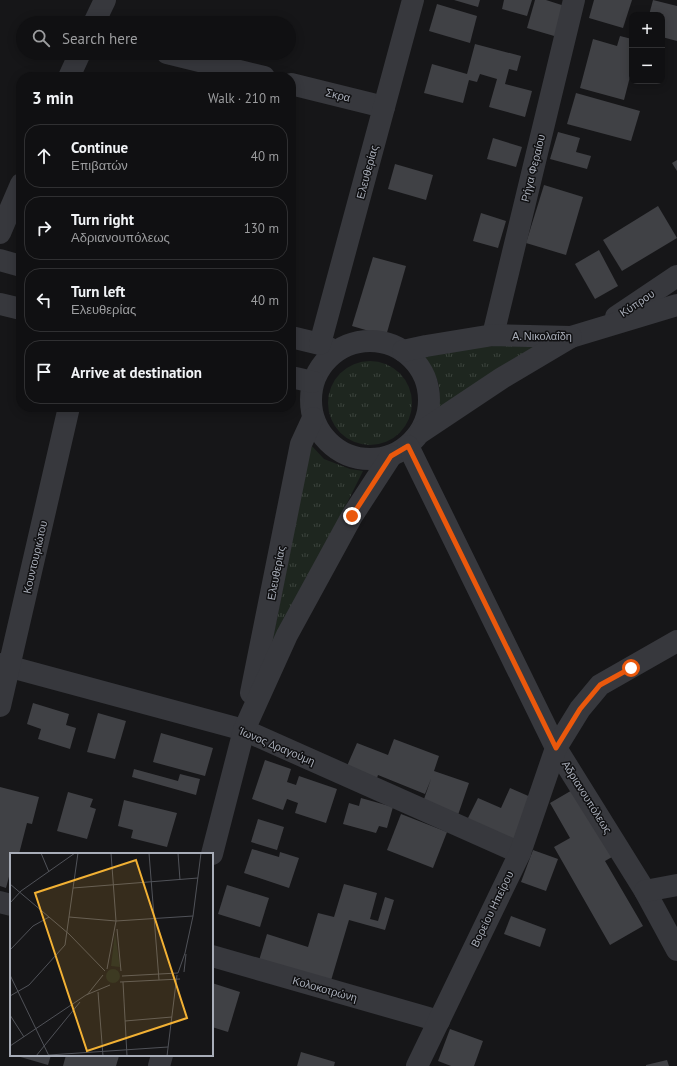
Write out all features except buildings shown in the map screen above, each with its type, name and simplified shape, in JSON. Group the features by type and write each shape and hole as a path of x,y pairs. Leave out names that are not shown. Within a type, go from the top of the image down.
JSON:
{"street":[{"path":"97,16 105,0"},
{"name":"Ελευθερίας","path":"328,348 384,107 412,0"},
{"name":"Ρήγα Φεραίου","path":"493,335 574,0"},
{"path":"71,72 77,60"},
{"path":"195,60 244,72"},
{"name":"Σκρα","path":"296,85 384,107"},
{"path":"2,224 16,195"},
{"path":"0,260 16,265"},
{"name":"Κύπρου","path":"596,330 677,276"},
{"path":"0,304 16,308"},
{"name":"Α. Νικολαΐδη","path":"403,350 493,335 571,338 677,305"},
{"path":"296,338 328,348 369,340 387,343 403,350 417,363 426,379 430,397 428,415 407,445 372,460 353,457 335,449 321,435 313,418 310,406 310,394 318,371 326,360 328,348"},
{"name":"Ελευθερίας","path":"244,730 291,628 352,516 407,445 502,378 571,338"},
{"path":"296,378 313,382"},
{"name":"Κουντουριώτου","path":"0,706 5,665 67,412"},
{"name":"Ελευθερίας","path":"212,853 244,730 301,444 313,418"},
{"name":"Αδριανουπόλεως","path":"407,445 556,748 645,891 677,950"},
{"name":"Βορείου Ηπείρου","path":"416,1066 520,853 556,748 580,709 600,685 677,641"},
{"name":"Ίωνος Δραγούμη","path":"5,665 244,730 520,853"},
{"path":"645,891 677,885"},
{"path":"0,902 10,905"},
{"name":"Κολοκοτρώνη","path":"213,956 439,1021"},
{"path":"159,1066 162,1056"}],"green space":[{"path":"546,341 436,412 440,394 439,386 434,373 418,353"},
{"path":"370,361 386,364 400,373 409,387 412,403 409,419 400,433 386,442 370,445 354,442 340,433 331,419 328,403 331,387 340,373 354,364"},
{"path":"311,445 324,459 350,469 363,471 269,659"}],"route":[{"path":"352,516 391,456 408,446 556,748 580,709 600,685 631,668"}]}
